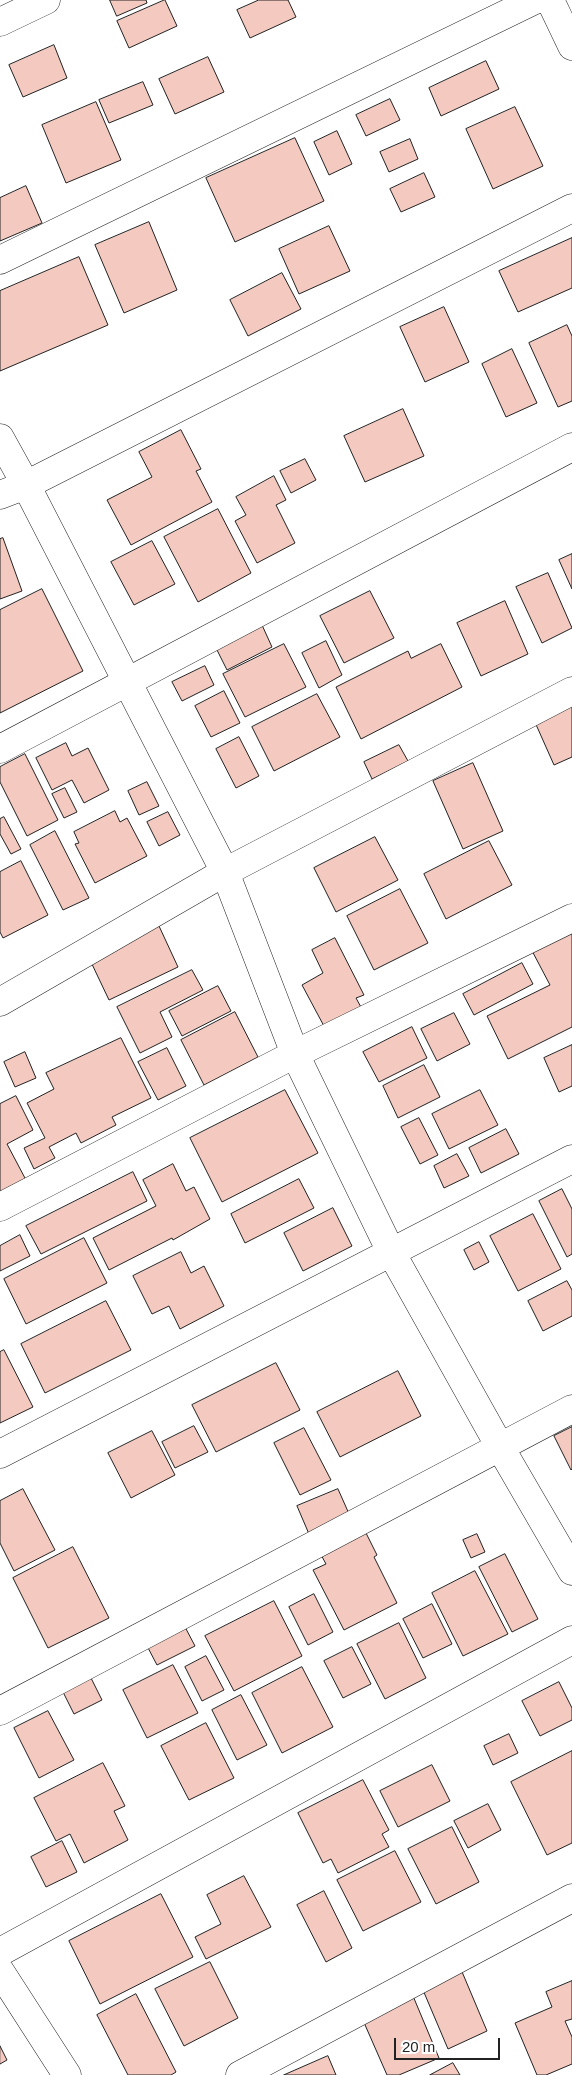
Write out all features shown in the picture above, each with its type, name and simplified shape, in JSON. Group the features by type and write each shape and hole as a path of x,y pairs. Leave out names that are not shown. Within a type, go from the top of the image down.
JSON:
{"street":[{"path":"0,22 46,0"},
{"path":"0,260 535,0"},
{"path":"550,0 572,46"},
{"path":"0,495 26,485 572,208"},
{"path":"0,438 225,872 295,1054 391,1252 572,1571"},
{"path":"0,749 572,447"},
{"path":"0,1002 225,872 572,690"},
{"path":"0,1207 295,1054 572,918"},
{"path":"0,1454 572,1159"},
{"path":"0,1712 572,1409"},
{"path":"0,1952 572,1640"},
{"path":"240,2075 572,1898"},
{"path":"0,1971 67,2075"}],"building":[{"path":"110,0 146,0 147,3 117,16"},
{"path":"165,0 177,26 129,48 117,21"},
{"path":"259,0 288,0 296,17 250,38 237,10"},
{"path":"54,45 67,78 23,97 9,65"},
{"path":"208,57 224,92 175,114 159,79"},
{"path":"486,61 499,89 441,116 429,88"},
{"path":"143,82 153,105 109,123 99,100"},
{"path":"390,99 400,120 366,136 356,115"},
{"path":"96,102 121,160 66,183 42,125"},
{"path":"515,107 543,166 493,189 466,129"},
{"path":"337,131 352,164 329,175 314,142"},
{"path":"295,138 324,201 235,242 206,178"},
{"path":"410,139 418,159 389,172 380,152"},
{"path":"424,173 435,197 401,212 390,189"},
{"path":"26,186 42,223 0,241 0,198"},
{"path":"149,222 177,290 124,313 95,245"},
{"path":"329,226 350,271 299,294 279,249"},
{"path":"572,238 572,288 518,312 499,271"},
{"path":"79,257 108,325 0,371 0,291"},
{"path":"282,273 301,309 248,336 230,300"},
{"path":"444,307 469,362 425,382 400,327"},
{"path":"567,325 572,336 572,401 558,407 529,343"},
{"path":"512,349 537,403 506,417 482,364"},
{"path":"403,409 424,456 365,482 344,436"},
{"path":"181,430 201,469 196,471 212,502 131,545 107,500 152,477 139,452"},
{"path":"305,459 316,480 291,493 280,471"},
{"path":"274,476 286,500 276,505 295,543 257,563 235,521 246,515 236,497"},
{"path":"218,509 251,573 198,602 164,537"},
{"path":"3,538 22,591 0,599 0,539"},
{"path":"152,541 175,584 134,605 111,562"},
{"path":"572,554 572,589 559,560"},
{"path":"548,573 572,628 542,643 516,587"},
{"path":"42,589 83,671 0,713 0,610"},
{"path":"370,591 394,638 344,663 320,616"},
{"path":"505,601 528,654 481,676 457,623"},
{"path":"262,625 272,647 227,670 216,648"},
{"path":"326,641 342,675 319,688 302,653"},
{"path":"284,644 306,687 245,717 223,674"},
{"path":"441,644 462,687 361,739 336,687 408,651 411,658"},
{"path":"205,666 214,685 182,701 172,682"},
{"path":"224,691 240,723 211,737 195,706"},
{"path":"317,694 340,737 274,771 252,727"},
{"path":"572,703 572,757 554,765 534,720"},
{"path":"239,737 259,776 236,788 216,749"},
{"path":"66,743 72,756 88,748 109,790 84,803 72,780 52,790 36,758"},
{"path":"399,745 408,761 372,779 364,762"},
{"path":"25,754 58,820 27,836 0,782 0,767"},
{"path":"473,763 503,831 463,849 433,781"},
{"path":"147,782 159,806 139,815 128,791"},
{"path":"65,788 77,812 64,818 52,794"},
{"path":"115,811 120,822 127,818 147,856 95,883 75,844 79,843 74,832"},
{"path":"168,812 180,835 159,846 147,822"},
{"path":"4,817 21,849 11,854 0,834 0,819"},
{"path":"55,831 89,898 63,910 30,845"},
{"path":"375,837 398,880 336,912 314,868"},
{"path":"489,841 512,885 446,919 424,874"},
{"path":"21,861 48,915 3,938 0,932 0,872"},
{"path":"400,889 428,943 374,970 347,916"},
{"path":"159,926 178,967 109,1000 90,960"},
{"path":"569,927 572,934 572,1027 508,1059 487,1016 550,985 530,947"},
{"path":"335,938 364,995 356,998 362,1009 325,1028 302,985 323,973 312,950"},
{"path":"522,963 533,984 474,1015 463,994"},
{"path":"192,970 203,990 160,1012 172,1037 140,1053 117,1007"},
{"path":"218,986 231,1011 182,1036 169,1011"},
{"path":"235,1012 258,1057 204,1085 181,1040"},
{"path":"454,1013 470,1044 437,1061 421,1029"},
{"path":"412,1027 427,1058 379,1082 363,1052"},
{"path":"121,1038 151,1098 112,1117 116,1125 81,1143 76,1133 49,1147 55,1158 34,1169 24,1148 45,1138 27,1103 54,1089 46,1073"},
{"path":"572,1045 572,1086 559,1092 544,1058"},
{"path":"167,1048 186,1086 158,1100 138,1062"},
{"path":"25,1052 36,1078 15,1087 4,1062"},
{"path":"424,1065 440,1097 398,1118 383,1086"},
{"path":"285,1090 318,1153 222,1202 190,1138"},
{"path":"480,1090 498,1125 449,1149 432,1114"},
{"path":"16,1096 33,1130 7,1144 26,1180 0,1193 0,1104"},
{"path":"419,1118 438,1155 420,1164 401,1127"},
{"path":"506,1129 519,1154 481,1173 469,1148"},
{"path":"457,1154 469,1176 444,1188 434,1166"},
{"path":"173,1164 186,1191 194,1187 210,1219 173,1240 172,1238 109,1270 93,1238 156,1206 143,1180"},
{"path":"133,1172 147,1201 41,1254 26,1226"},
{"path":"299,1179 314,1208 245,1243 231,1214"},
{"path":"562,1189 572,1209 572,1254 567,1257 539,1201"},
{"path":"333,1208 352,1246 303,1271 284,1233"},
{"path":"533,1214 561,1269 518,1291 490,1236"},
{"path":"20,1235 30,1256 0,1271 0,1246"},
{"path":"84,1238 107,1283 26,1324 4,1279"},
{"path":"479,1242 489,1262 474,1270 464,1250"},
{"path":"181,1252 191,1273 204,1266 224,1306 180,1329 169,1306 152,1314 133,1276"},
{"path":"567,1281 572,1290 572,1316 543,1331 528,1301"},
{"path":"106,1301 131,1350 45,1393 21,1344"},
{"path":"4,1350 33,1407 0,1423 0,1352"},
{"path":"276,1363 300,1410 216,1452 192,1405"},
{"path":"398,1371 421,1416 340,1457 317,1412"},
{"path":"194,1426 208,1452 175,1468 162,1442"},
{"path":"572,1427 572,1469 571,1470 554,1436"},
{"path":"304,1428 331,1480 300,1495 274,1443"},
{"path":"152,1431 175,1475 131,1498 108,1453"},
{"path":"23,1489 55,1550 14,1571 0,1543 0,1501"},
{"path":"338,1489 350,1516 309,1534 297,1506"},
{"path":"365,1531 377,1555 374,1557 397,1603 344,1630 313,1570 326,1564 320,1553"},
{"path":"477,1534 485,1552 471,1558 463,1540"},
{"path":"73,1547 109,1618 48,1648 13,1578"},
{"path":"505,1554 538,1619 512,1632 479,1567"},
{"path":"475,1571 508,1634 463,1656 432,1593"},
{"path":"314,1594 333,1632 308,1645 289,1607"},
{"path":"274,1601 302,1656 234,1691 205,1636"},
{"path":"432,1604 452,1644 423,1658 403,1619"},
{"path":"399,1623 426,1678 385,1699 357,1644"},
{"path":"184,1625 195,1646 157,1665 146,1644"},
{"path":"352,1647 371,1684 343,1698 324,1661"},
{"path":"206,1656 224,1690 202,1701 185,1667"},
{"path":"173,1665 198,1713 147,1738 123,1690"},
{"path":"302,1667 333,1727 282,1753 252,1693"},
{"path":"90,1676 102,1700 74,1714 62,1690"},
{"path":"559,1682 572,1708 572,1720 540,1736 522,1701"},
{"path":"241,1695 267,1745 237,1760 212,1710"},
{"path":"48,1711 74,1760 39,1778 14,1728"},
{"path":"206,1723 234,1778 189,1800 161,1746"},
{"path":"509,1734 518,1753 493,1765 484,1746"},
{"path":"572,1751 572,1843 547,1855 511,1782"},
{"path":"103,1763 125,1806 114,1811 128,1840 84,1863 70,1834 56,1841 34,1798"},
{"path":"432,1765 450,1801 398,1827 380,1791"},
{"path":"363,1780 389,1830 382,1834 389,1847 338,1873 331,1859 323,1863 298,1813"},
{"path":"488,1804 501,1830 468,1848 454,1821"},
{"path":"452,1827 479,1882 436,1904 408,1849"},
{"path":"62,1841 77,1872 46,1887 31,1857"},
{"path":"395,1851 421,1902 363,1931 337,1880"},
{"path":"244,1876 271,1927 206,1959 195,1937 221,1924 207,1895"},
{"path":"324,1891 352,1948 326,1962 297,1905"},
{"path":"161,1894 193,1957 100,2004 69,1941"},
{"path":"210,1962 238,2018 184,2046 155,1989"},
{"path":"460,1967 487,2031 448,2049 420,1983"},
{"path":"572,1981 572,2019 565,2021 572,2037 572,2064 546,2075 537,2075 515,2023 552,2007 546,1992"},
{"path":"136,1994 176,2072 171,2075 128,2075 97,2015"},
{"path":"413,1996 439,2058 399,2075 387,2075 362,2018"},
{"path":"0,2046 7,2060 0,2064"},
{"path":"328,2056 336,2075 284,2075"},
{"path":"453,2063 460,2075 430,2075"}]}
